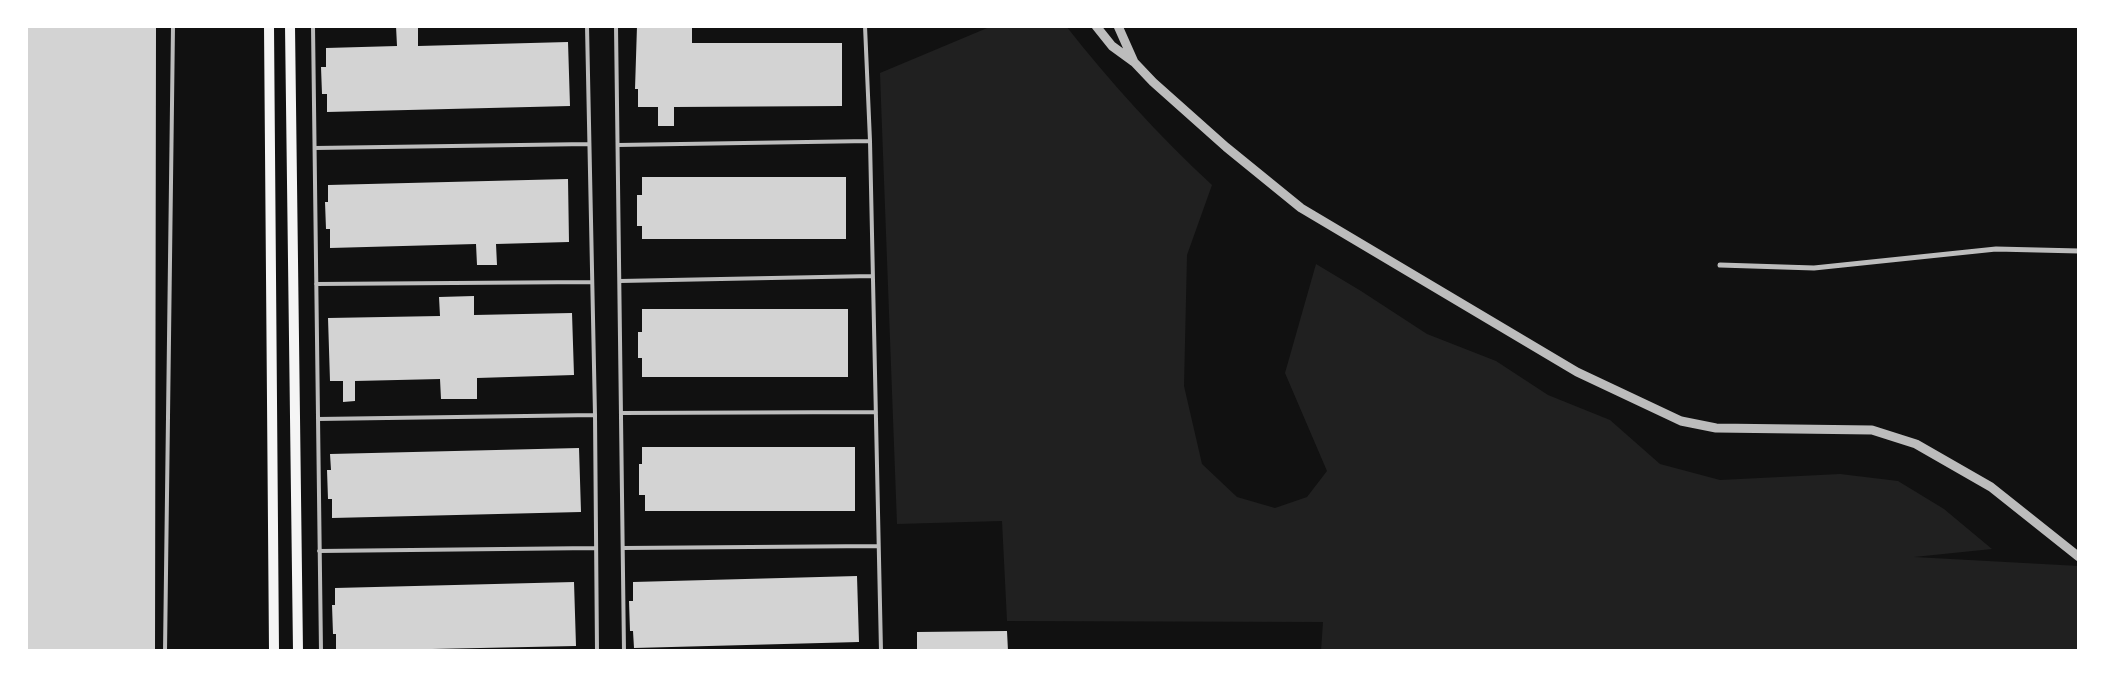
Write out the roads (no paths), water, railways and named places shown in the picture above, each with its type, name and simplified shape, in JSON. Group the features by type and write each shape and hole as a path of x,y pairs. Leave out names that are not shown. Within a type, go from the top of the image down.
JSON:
{"main road":[{"path":"269,26 274,651"},
{"path":"290,26 298,651"}],"street":[{"path":"1096,26 1112,46 1134,62 1153,82 1226,147 1301,208 1577,372 1681,421 1716,428 1872,430 1916,444 1992,487 2079,557"},
{"path":"1118,26 1134,62"},
{"path":"1720,265 1814,268 1996,249 2079,250"}],"lane":[{"path":"165,651 173,26"},
{"path":"313,26 320,651"},
{"path":"587,26 595,415 597,651"},
{"path":"616,26 624,651"},
{"path":"865,26 870,141 880,651"},
{"path":"618,144 870,141"},
{"path":"315,148 589,144"},
{"path":"620,281 872,276"},
{"path":"316,284 592,282"},
{"path":"622,413 876,412"},
{"path":"318,419 595,415"},
{"path":"623,548 878,546"},
{"path":"320,551 596,548"}]}
